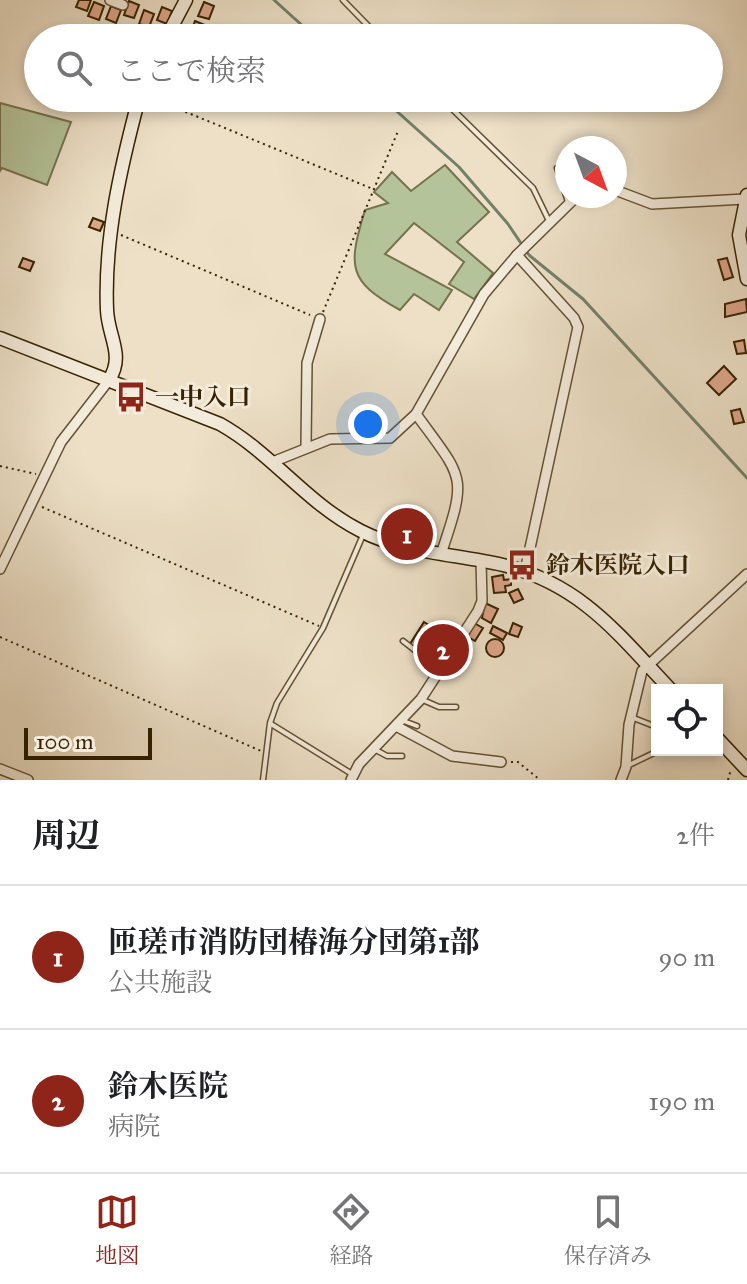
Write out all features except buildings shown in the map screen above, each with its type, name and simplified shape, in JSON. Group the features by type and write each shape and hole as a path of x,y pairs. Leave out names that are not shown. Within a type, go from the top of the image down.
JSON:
{"street":[{"path":"110,0 123,5"},
{"path":"173,24 186,0"},
{"path":"0,569 61,442 109,380 118,360 107,312 112,232 117,178 135,112"},
{"path":"627,195 652,204 746,197 739,235 747,279"},
{"path":"275,461 306,446 330,439 385,440 416,414 466,322 517,255 564,208"},
{"path":"517,255 574,318 578,327 525,571"},
{"path":"306,446 307,363 320,319"},
{"path":"0,338 220,424 275,461 326,509 364,532 441,554 525,571 568,590 591,607 665,684"},
{"path":"416,414 460,482 458,504 441,554"},
{"path":"352,778 374,749 421,699 441,671 482,601 481,561"},
{"path":"621,780 626,767 631,717 642,671 747,574"},
{"path":"398,723 452,756 501,762"},
{"path":"723,744 747,770"},
{"path":"0,769 28,780"}],"lane":[{"path":"343,0 366,24"},
{"path":"456,112 526,180 550,221"},
{"path":"263,780 270,723 277,703 323,628 364,532"},
{"path":"403,641 441,671"},
{"path":"421,699 439,707 456,707"},
{"path":"631,717 651,725"},
{"path":"270,723 352,778"},
{"path":"398,723 417,726"},
{"path":"374,749 387,756 402,756"},
{"path":"626,767 651,754"}],"path":[{"path":"186,112 374,189"},
{"path":"112,232 320,319 398,131"},
{"path":"0,466 45,476"},
{"path":"32,503 323,628"},
{"path":"0,637 266,753"},
{"path":"501,762 518,762 540,780"}],"green space":[{"path":"0,103 24,109 24,112 71,122 47,185 2,168 0,171"},
{"path":"445,165 489,212 457,242 493,273 474,299 449,284 464,262 414,223 385,254 452,290 439,310 414,294 400,310 370,290 356,270 356,245 365,210 388,203 374,192 392,172 411,191"}],"waterway":[{"path":"274,0 301,24"},
{"path":"398,112 459,167 508,224 529,255 583,299 747,478"}],"place":[{"name":"一中入口","path":"131,397"},
{"name":"匝瑳市消防団椿海分団第1部","path":"407,534"},
{"name":"鈴木医院入口","path":"522,565"},
{"name":"鈴木医院","path":"443,650"}]}
